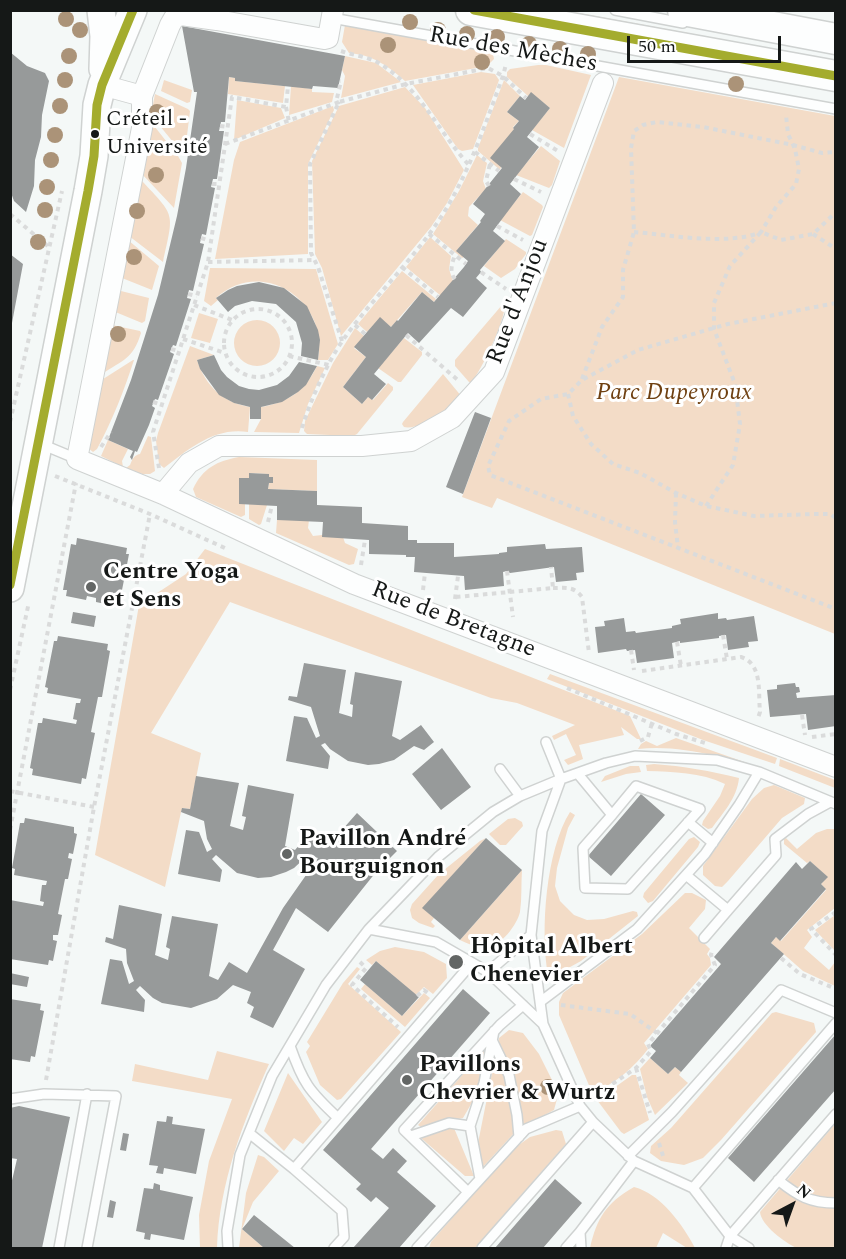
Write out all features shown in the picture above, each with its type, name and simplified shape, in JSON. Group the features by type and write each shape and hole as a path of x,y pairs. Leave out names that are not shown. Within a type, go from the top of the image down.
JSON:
{"main road":[{"name":"Rue des Mèches","path":"471,10 836,76"},
{"path":"689,18 795,30 836,39"}],"street":[{"path":"101,10 104,36 102,85"},
{"path":"10,588 21,513 39,443 90,179 97,105 102,85 133,10"},
{"name":"Rue des Mèches","path":"142,96 174,18 181,15 217,20 324,39 328,38 333,14"},
{"name":"Rue d'Anjou","path":"163,494 189,463 219,446 362,446 411,441 453,418 494,372 603,83"},
{"path":"86,457 142,128 142,96 102,85"},
{"name":"Rue de Bretagne","path":"86,457 354,584 836,767"}],"lane":[{"path":"615,10 689,18"},
{"name":"Rue des Mèches","path":"333,14 510,51 836,109"},
{"path":"39,443 86,457"},
{"path":"546,742 561,779 542,831 531,935 543,1024 580,1106 593,1122 631,1159 693,1188 730,1236 749,1248"},
{"path":"228,1248 227,1231 238,1166 249,1133 272,1076 326,985 369,929 438,858 493,812 520,796 561,779 606,763 635,756 717,760 759,772 832,803"},
{"path":"500,769 520,796"},
{"path":"540,1002 637,929 713,843 759,772"},
{"path":"578,774 612,815"},
{"path":"636,786 700,809 628,889 585,888 583,848 612,815 636,786"},
{"path":"704,938 776,855 776,839 808,814 832,803"},
{"path":"688,822 713,843"},
{"path":"686,875 728,910"},
{"path":"369,929 436,942 488,972 543,1024"},
{"path":"488,972 531,935"},
{"path":"294,1169 472,963"},
{"path":"566,1248 580,1232 631,1159 781,990 836,1013"},
{"path":"468,1192 404,1130 523,1005"},
{"path":"693,1188 836,1023"},
{"path":"480,1179 470,1126 484,1083 493,1036"},
{"path":"493,1036 509,1075 519,1137"},
{"path":"290,1046 300,1076 314,1095 338,1118"},
{"path":"10,1099 44,1094 116,1096 87,1248"},
{"path":"59,1248 87,1094"},
{"path":"421,1247 526,1129 580,1106"},
{"path":"726,1248 730,1236 836,1114"},
{"path":"411,1136 449,1122 470,1126"},
{"path":"482,1248 593,1122"},
{"path":"249,1133 342,1211 344,1237 334,1248"},
{"path":"778,1180 796,1194 817,1203 836,1203"},
{"path":"580,1232 581,1248"}],"path":[{"path":"300,446 305,419 342,341 429,234 453,197 475,152 510,51"},
{"path":"352,54 375,61 406,84 429,110 453,148 469,165"},
{"path":"225,144 339,102 406,84 488,68 503,76 526,98"},
{"path":"340,81 337,98 339,102 310,164 311,253 342,341"},
{"path":"288,86 286,107 289,122"},
{"path":"160,472 153,432 208,262 232,97 286,107"},
{"path":"706,506 733,465 740,424 735,384 714,329 714,303 730,266 761,232 776,207 796,184 800,169 788,134 785,100"},
{"path":"582,380 602,327 623,297 623,270 634,232 632,148 634,131 643,125 657,122 703,127 822,153 836,152"},
{"path":"220,126 228,127"},
{"path":"530,135 573,160"},
{"path":"475,152 499,171"},
{"path":"489,186 486,181 490,164"},
{"path":"514,179 558,200"},
{"path":"10,422 64,181"},
{"path":"212,184 219,184"},
{"path":"634,232 722,238 743,238 761,232 781,240 813,234 836,212"},
{"path":"10,214 61,257 74,260"},
{"path":"497,226 540,249"},
{"path":"429,234 466,264"},
{"path":"813,234 836,249"},
{"path":"201,238 211,242"},
{"path":"455,255 451,266 455,279"},
{"path":"208,262 315,261"},
{"path":"402,267 438,297"},
{"path":"482,272 520,300"},
{"path":"188,294 197,296"},
{"path":"836,303 728,324 638,350 582,380 568,394 541,399 509,421 488,466 490,475 836,609"},
{"path":"194,304 232,321"},
{"path":"254,309 266,310 276,315 285,323 292,345 283,365 275,372 254,377 235,368 226,353 224,339 232,321 254,309"},
{"path":"355,325 365,334"},
{"path":"406,335 474,394"},
{"path":"183,339 226,353"},
{"path":"171,349 179,351"},
{"path":"289,356 329,365"},
{"path":"568,394 573,416 591,444 613,464 640,472 676,493 706,506 754,516 830,514 836,518"},
{"path":"153,402 162,405"},
{"path":"86,457 111,432"},
{"path":"10,830 76,483"},
{"path":"676,493 675,522 678,548"},
{"path":"45,1085 94,807 150,514"},
{"path":"354,584 360,569 365,540"},
{"path":"552,567 553,588"},
{"path":"507,571 513,617"},
{"path":"443,618 456,597 458,576"},
{"path":"456,597 572,588 582,597 590,658 586,672"},
{"path":"723,635 727,659"},
{"path":"677,642 681,666"},
{"path":"634,672 741,657 749,660 756,668 760,712 753,736"},
{"path":"642,740 648,736 652,723"},
{"path":"806,737 836,734"},
{"path":"10,791 94,807"},
{"path":"836,912 811,929 836,955"},
{"path":"580,1106 636,1068 651,1051 648,1044 715,964 711,955 712,948 704,938"},
{"path":"350,953 366,968 352,985 409,1036"},
{"path":"781,958 800,974 836,989"},
{"path":"551,994 559,1005 630,1014 657,1033"}],"green space":[{"path":"533,11 568,11 835,60 835,65"},
{"path":"345,25 488,51 493,54 494,59 487,66 405,81 380,62 349,53 342,42"},
{"path":"345,56 376,63 401,82 341,98 345,76 342,70"},
{"path":"538,65 591,75 564,148 532,130 550,108 531,93 528,96 507,77 510,69"},
{"path":"481,72 495,74 499,80 473,149 462,151 458,149 413,85"},
{"path":"229,77 235,78 236,81 285,86 283,103 228,94"},
{"name":"Parc Dupeyroux","path":"619,77 835,116 835,634 497,498 492,508 462,497"},
{"path":"164,80 192,90 190,102 187,103 161,91"},
{"path":"504,80 520,96 507,112 519,121 513,127 500,170 478,151 478,148"},
{"path":"291,86 312,89 312,92 334,93 332,102 289,115"},
{"path":"405,87 425,108 464,170 447,203 431,227 341,336 322,268 315,254 312,161 339,106"},
{"path":"155,94 190,111 185,152 182,153 151,115"},
{"path":"237,100 281,108 285,118 234,140"},
{"path":"333,106 334,110 308,164 308,254 215,259 234,160 240,142"},
{"path":"151,122 182,163 174,208 141,173"},
{"path":"541,146 560,161 549,188 516,175"},
{"path":"477,155 487,163 483,181 486,189 469,207 468,216 478,225 457,250 464,257 462,258 433,234"},
{"path":"141,180 161,201 169,216 169,233 163,262 129,236"},
{"path":"523,192 543,207 530,236 500,220"},
{"path":"430,237 451,256 449,269 453,281 441,296 406,267"},
{"path":"506,239 526,254 515,269 501,278 484,266"},
{"path":"128,240 159,266 152,290 122,278"},
{"path":"210,268 316,269 338,344 328,360 318,360 319,338 313,319 303,303 288,291 271,283 253,282 234,286 216,298 218,300 211,306 204,301"},
{"path":"402,271 436,299 434,302 422,292 391,327 380,318 367,332 358,324"},
{"path":"121,291 149,298 145,321 142,323 113,311 117,293"},
{"path":"505,304 492,345 471,383 455,366 455,360"},
{"path":"199,313 218,319 210,343 191,338"},
{"path":"257,320 273,327 280,343 273,359 257,366 241,359 234,343 241,327"},
{"path":"112,325 141,333 131,354 102,374"},
{"path":"355,328 364,336 354,348 366,357 343,387 362,404 368,397 373,400 388,383 393,390 357,434 353,436 307,434 304,431 305,421 333,363"},
{"path":"404,338 422,352 422,355 401,382 398,382 378,368"},
{"path":"190,346 214,355 197,360 210,385 223,397 250,407 248,432 236,431 213,436 164,468 159,464 156,441"},
{"path":"133,360 113,417 97,449 93,452 88,448 100,381"},
{"path":"317,366 325,368 308,404 299,433 254,432 261,419 261,407 287,399 301,389"},
{"path":"443,374 462,397 426,422 404,427 403,422"},
{"path":"148,436 151,437 155,471 142,474 126,468 140,454"},
{"path":"108,440 128,449 122,461 123,467 101,456"},
{"path":"239,457 317,460 317,491 268,489 269,483 273,483 273,477 269,477 268,474 249,473 249,478 239,478 239,503 245,504 245,515 241,517 196,497 193,489 206,471 217,463"},
{"path":"249,504 267,505 261,524 249,519"},
{"path":"277,520 309,520 308,528 313,536 343,537 345,543 358,549 354,564 349,565 276,533"},
{"path":"205,549 630,716 641,739 637,739 621,727 624,735 579,745 583,759 568,765 564,760 576,755 566,734 554,740 552,736 575,725 517,703 491,698 230,602 151,733 201,753 190,809 183,808 181,812 165,887 95,855 139,605 186,574"},
{"path":"550,674 777,758 775,764 703,740 547,679"},
{"path":"676,738 770,772 688,751 638,749 646,741 657,746"},
{"path":"780,759 835,780 835,788 779,766"},
{"path":"646,765 697,769 739,778 738,785 725,811 712,828 708,829 702,825 703,821 720,796 725,784 696,775 647,771"},
{"path":"630,766 639,766 641,772 601,782 605,776"},
{"path":"774,785 805,798 804,804 782,818 722,887 715,886 703,875 703,866 752,799 764,788"},
{"path":"570,812 575,815 568,828 557,868 555,886 560,901 574,915 587,920 604,919 633,911 637,912 638,916 581,961 552,977 548,975 546,957 547,891 555,847"},
{"path":"515,818 522,822 523,826 506,845 500,845 489,834 508,819"},
{"path":"835,829 835,908 807,930 812,937 804,948 829,970 835,962 835,986 803,971 771,943 776,937 781,941 826,890 821,884 827,877 810,861 807,863 784,844 784,839 786,838 797,849 816,833"},
{"path":"694,837 700,842 698,847 653,901 648,903 643,897 644,893 689,839"},
{"path":"486,838 423,908 434,918 431,922 435,926 433,928 412,918 410,910 412,904 439,874"},
{"path":"522,870 520,912 508,934 486,948 476,947 460,940"},
{"path":"685,893 692,893 706,900 705,909 689,928 710,949 707,954 711,965 644,1043 648,1049 637,1062 617,1080 593,1092 559,1015 559,1002 563,993 642,934"},
{"path":"835,915 835,951 815,930"},
{"path":"395,947 424,952 446,964 447,978 433,994 424,987 416,995 376,961 372,965 366,960 380,951"},
{"path":"357,967 360,969 348,984 401,1032 341,1099 337,1100 320,1085 306,1052 310,1046 307,1042 343,983"},
{"path":"365,984 402,1016 424,993 430,998 405,1027 361,989"},
{"path":"776,1012 814,1023 816,1032 703,1158 684,1165 661,1161 650,1153 651,1146 671,1128 772,1013"},
{"path":"509,1030 523,1033 539,1054 552,1080 557,1099 554,1110 517,1130 482,1168 478,1143 499,1038"},
{"path":"487,1047 477,1094 463,1118 421,1127 418,1125"},
{"path":"217,1051 269,1064 250,1108 227,1177 217,1248 200,1248 199,1215 209,1161 232,1099 132,1081 135,1064 208,1080"},
{"path":"650,1058 668,1074 675,1067 681,1072 679,1075 688,1083 655,1115 647,1097 640,1069"},
{"path":"288,1073 322,1122 303,1144 294,1138 284,1151 264,1131"},
{"path":"632,1075 636,1075 649,1120 624,1134 597,1100"},
{"path":"835,1124 835,1248 811,1250 797,1248 769,1228 760,1212"},
{"path":"447,1125 454,1128 474,1176 465,1176 422,1139 422,1135"},
{"path":"556,1130 562,1131 566,1144 475,1248 429,1248 431,1242 513,1149 530,1137"},
{"path":"258,1155 264,1157 279,1171 253,1202 242,1229 264,1248 239,1248 246,1193"},
{"path":"634,1187 662,1203 678,1220 695,1248 687,1248 663,1233 656,1248 590,1248 604,1212 616,1199"}],"building":[{"path":"182,26 345,56 338,88 313,86 312,89 235,81 235,78 229,77 225,122 221,122 219,131 224,131 217,179 213,179 211,187 215,188 206,235 202,234 200,243 204,244 193,291 189,290 187,298 191,299 176,346 173,345 170,352 174,354 158,400 155,399 152,406 155,408 149,425 132,460 130,457 133,451 108,440 131,380 158,295 186,168 197,92 194,92"},
{"path":"10,52 27,66 45,73 49,81 42,115 41,137 35,160 34,186 26,212 14,201 10,190"},
{"path":"531,92 550,108 527,137 539,147 510,184 521,194 493,231 505,241 476,278 487,288 463,317 451,308 419,343 408,333 374,374 386,384 372,400 368,397 362,404 343,387 366,357 354,347 380,317 391,327 422,292 434,302 464,267 468,261 456,251 485,214 473,204 502,168 490,158 519,121 507,112 520,96 525,100"},
{"path":"10,254 23,264 12,323 10,323"},
{"path":"259,282 284,288 307,306 318,330 320,340 318,360 301,356 302,343 296,322 276,304 252,301 235,306 228,312 216,298 237,286"},
{"path":"214,355 227,377 239,386 249,389 259,390 277,385 289,376 299,362 317,366 306,385 298,392 282,402 261,407 261,419 250,419 250,407 234,403 219,395 200,369 197,360"},
{"path":"475,412 491,418 463,494 446,487"},
{"path":"249,473 269,474 269,477 273,477 273,483 269,483 268,489 317,491 317,505 362,507 362,523 408,526 408,540 417,540 417,543 454,543 454,557 499,554 507,552 507,547 545,544 546,549 582,547 584,572 576,573 577,580 556,582 554,567 510,573 507,571 503,572 504,586 465,590 464,576 414,572 415,557 369,554 369,540 322,537 323,522 277,520 277,506 239,504 239,478 249,478"},
{"path":"77,538 127,548 126,554 129,554 125,575 121,575 120,579 124,580 120,600 117,599 115,606 96,602 96,598 87,596 86,600 66,596 67,590 63,590 71,544 76,545"},
{"path":"73,612 96,616 94,627 71,623"},
{"path":"718,613 718,619 726,618 727,620 754,616 758,641 748,642 749,647 728,650 726,635 719,636 719,638 680,643 680,641 672,643 674,658 637,663 635,650 598,653 595,627 605,626 604,621 624,618 626,632 635,631 636,633 672,628 672,626 681,624 680,619"},
{"path":"58,636 108,644 107,650 110,651 102,697 98,697 91,732 95,733 86,779 82,778 81,784 32,775 33,769 30,768 38,723 42,723 43,718 76,724 77,720 73,719 76,703 80,703 81,699 47,693 48,688 45,687 54,641 57,641"},
{"path":"304,663 346,670 339,713 352,717 353,705 350,704 355,672 402,681 392,736 400,740 421,725 434,742 424,750 414,746 394,760 379,764 368,765 348,761 325,743 321,745 330,756 328,769 286,761 294,716 307,718 316,738 320,736 311,707 288,700 289,696 297,697"},
{"path":"795,683 800,692 796,693 797,698 836,695 836,726 808,730 806,714 770,717 767,690 777,689 777,685"},
{"path":"442,748 471,787 441,810 412,774"},
{"path":"196,776 239,783 230,826 243,830 246,817 242,816 248,785 294,794 285,846 295,850 310,832 327,847 357,813 397,851 376,872 328,932 296,908 273,950 305,969 273,1028 250,1017 254,1007 247,1003 251,992 233,985 217,999 191,1008 162,1003 140,986 136,990 145,1000 144,1012 101,1004 110,959 122,961 129,984 134,981 127,963 126,949 105,942 106,937 113,939 119,905 162,914 155,955 168,960 170,949 166,947 172,916 218,924 209,976 218,980 229,962 247,973 283,908 318,858 308,855 286,872 258,878 237,873 216,855 212,859 222,870 220,882 178,874 186,830 199,832 207,852 212,849 207,839 204,821 181,812 182,808 190,809"},
{"path":"641,794 665,815 611,876 588,856"},
{"path":"25,818 74,827 74,833 77,834 73,854 69,853 68,858 72,859 68,879 65,879 58,914 62,915 58,935 53,935 53,940 57,941 53,961 49,960 48,965 10,959 10,900 43,906 44,902 40,901 42,885 46,885 47,881 14,875 15,869 12,868 20,823 24,823"},
{"path":"486,838 522,870 460,940 422,908"},
{"path":"810,861 828,877 821,884 826,889 780,941 776,937 771,943 784,954 681,1072 675,1067 668,1074 650,1058 656,1051 650,1046 721,964 714,957 796,862 802,869"},
{"path":"376,961 419,997 402,1016 360,980"},
{"path":"10,973 29,977 27,987 10,984"},
{"name":"Pavillons Chevrier & Wurtz","path":"463,989 490,1013 371,1149 383,1159 393,1148 407,1161 397,1172 436,1206 399,1248 353,1248 389,1208 376,1197 371,1202 356,1189 361,1184 323,1150"},
{"path":"10,999 41,1004 40,1010 44,1011 35,1057 31,1056 30,1062 10,1059"},
{"path":"836,1034 836,1089 754,1182 728,1158"},
{"path":"19,1106 70,1117 42,1248 10,1248 10,1189 17,1159 10,1158 10,1108"},
{"path":"167,1116 173,1117 172,1124 205,1129 196,1174 164,1168 163,1174 156,1173 158,1166 149,1165 157,1121 166,1122"},
{"path":"123,1133 129,1134 126,1151 120,1150"},
{"path":"555,1179 582,1203 543,1248 495,1248"},
{"path":"154,1183 160,1185 160,1190 193,1197 184,1240 151,1234 150,1240 144,1239 145,1233 136,1231 144,1188 153,1189"},
{"path":"110,1200 116,1202 113,1218 107,1217"},
{"path":"254,1215 295,1248 264,1248 242,1229"}],"transit line":[{"path":"10,585 88,191 94,156 97,105 102,85 133,10"},
{"path":"474,10 836,76"}],"place":[{"name":"Créteil - Université","path":"95,134"},
{"name":"Centre Yoga et Sens","path":"91,587"},
{"name":"Pavillon André Bourguignon","path":"287,854"},
{"name":"Hôpital Albert Chenevier","path":"456,962"},
{"name":"Pavillons Chevrier & Wurtz","path":"407,1080"}]}
